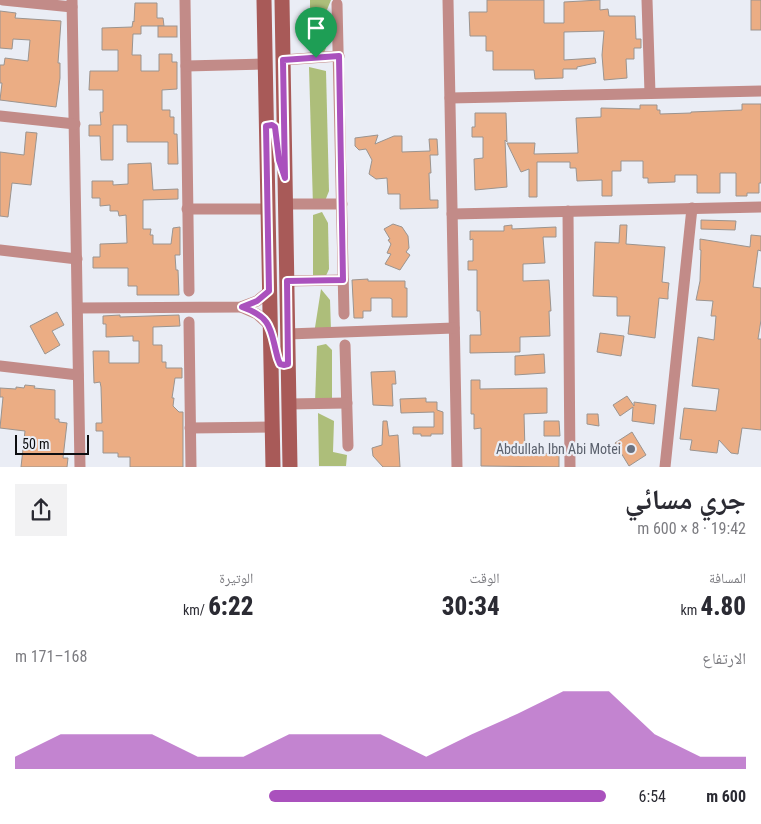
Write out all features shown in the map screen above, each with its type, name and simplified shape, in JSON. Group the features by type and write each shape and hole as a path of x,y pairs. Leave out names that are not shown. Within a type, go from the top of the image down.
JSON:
{"main road":[{"path":"264,0 273,466"},
{"path":"283,1 290,466"},
{"path":"266,126 272,125 275,127 279,160 285,178"},
{"path":"270,326 280,364 288,364"}],"street":[{"path":"3,0 72,3 78,259 80,466"},
{"path":"185,0 188,291"},
{"path":"448,0 457,466"},
{"path":"647,0 650,94"},
{"path":"338,4 344,314"},
{"path":"283,60 339,56"},
{"path":"186,66 265,64"},
{"path":"450,98 761,91"},
{"path":"0,116 75,124"},
{"path":"285,204 342,204"},
{"path":"452,214 761,207"},
{"path":"665,466 692,208"},
{"path":"188,209 268,209"},
{"path":"568,211 570,466"},
{"path":"0,250 78,259"},
{"path":"287,281 343,280"},
{"path":"78,308 242,307 257,301 269,291"},
{"path":"242,307 257,314 270,326"},
{"path":"189,322 191,466"},
{"path":"288,334 454,328"},
{"path":"345,345 348,446"},
{"path":"0,366 78,375"},
{"path":"289,404 347,403"},
{"path":"190,428 272,427"}],"green space":[{"path":"310,0 331,0 324,17 326,48 322,57 310,62"},
{"path":"309,67 326,71 329,191 325,201 313,206"},
{"path":"322,212 328,223 329,269 325,278 313,284 313,215"},
{"path":"321,289 330,300 331,331 314,334"},
{"path":"326,344 332,350 332,398 315,403 317,346"},
{"path":"318,413 334,421 333,452 347,455 346,466 319,466"}],"building":[{"path":"487,0 544,0 544,23 564,23 564,2 600,0 600,10 608,9 609,16 635,16 636,39 641,39 641,48 634,48 634,59 626,59 627,78 604,80 602,55 604,31 564,32 564,60 595,58 596,63 577,67 577,69 563,69 563,78 535,79 534,70 493,70 493,51 486,51 486,36 470,36 469,12 487,12"},
{"path":"751,0 761,0 761,30 751,30"},
{"path":"135,3 157,3 157,18 163,18 164,26 141,26 141,34 133,34 132,55 141,55 141,71 159,71 159,54 172,54 172,62 177,62 177,89 162,90 162,110 170,110 170,117 174,117 174,134 177,134 178,164 168,164 168,142 127,142 127,125 113,125 113,160 101,160 100,136 89,136 89,125 101,125 100,112 103,112 103,90 89,90 90,71 118,71 118,50 102,50 102,28 132,27"},
{"path":"0,11 16,13 15,18 61,21 58,63 60,63 60,78 56,107 0,100 2,83 0,83 0,65 4,65 5,58 28,61 30,40 13,39 12,49 0,48"},
{"path":"158,26 177,26 177,37 158,37"},
{"path":"742,104 761,104 761,183 759,183 759,193 747,193 747,196 736,196 736,173 720,173 720,193 697,193 697,175 675,175 675,182 648,183 648,178 643,178 643,161 621,161 621,171 612,171 612,196 602,196 602,180 577,181 576,168 570,168 570,162 537,162 537,197 529,197 529,169 521,172 507,143 535,143 534,154 578,153 576,118 601,117 601,108 640,109 640,105 657,105 657,110 660,110 660,114 742,110"},
{"path":"475,113 506,113 507,187 475,190 474,159 483,158 483,137 472,137 472,127 475,127"},
{"path":"26,132 37,133 31,185 12,183 8,217 0,216 0,152 24,155"},
{"path":"378,135 375,144 394,136 402,136 402,152 430,151 429,139 437,139 438,155 430,155 431,173 429,173 430,200 438,200 438,208 400,209 400,194 388,194 387,178 376,179 369,174 372,160 366,149 359,150 355,146 355,138"},
{"path":"151,163 153,190 178,189 178,199 143,200 143,229 151,229 150,235 153,235 153,244 171,244 173,228 180,227 180,255 175,255 179,295 137,295 137,286 128,286 128,268 93,268 93,257 100,257 100,244 127,243 126,215 119,216 118,211 110,211 110,205 100,206 100,198 92,198 92,181 113,181 113,185 128,184 128,164"},
{"path":"701,220 736,221 735,230 701,229"},
{"path":"393,224 402,227 408,236 409,248 406,252 410,255 400,270 385,264 391,254 387,253 391,244 384,229"},
{"path":"512,225 512,229 556,227 556,237 543,237 545,263 523,264 523,281 549,280 550,336 520,337 520,352 470,353 470,335 481,335 480,311 477,311 477,270 468,270 468,261 473,261 473,239 470,240 470,231 504,231 504,226"},
{"path":"620,225 627,225 626,244 665,247 662,282 669,283 668,299 659,298 655,338 628,334 630,316 617,316 617,297 593,296 595,242 619,243"},
{"path":"751,235 761,236 761,251 758,250 753,287 761,288 761,320 758,339 761,339 761,430 742,428 738,454 731,453 719,440 717,453 690,450 692,440 680,439 684,408 716,411 719,389 692,386 698,337 714,340 716,316 711,316 713,301 696,300 700,281 700,239 750,247"},
{"path":"368,279 368,281 405,281 405,288 407,288 407,317 392,317 392,299 371,298 371,311 363,311 363,318 354,318 352,280"},
{"path":"57,312 64,325 52,331 60,345 45,354 30,326"},
{"path":"120,315 120,317 179,315 180,326 153,327 153,345 162,345 162,362 166,362 166,368 182,368 182,378 175,378 172,398 174,398 173,406 179,412 183,412 183,467 130,467 130,457 118,457 118,453 103,453 103,431 96,431 96,423 102,423 101,387 100,382 94,383 93,351 109,351 109,363 139,363 139,341 133,341 133,336 106,337 106,324 103,324 103,316"},
{"path":"600,333 624,336 621,356 597,352"},
{"path":"544,354 545,373 515,375 515,356"},
{"path":"395,371 396,384 392,384 393,406 373,405 371,372"},
{"path":"471,380 480,380 480,389 547,388 547,413 524,414 525,451 530,451 530,454 559,453 559,467 481,466 481,428 474,429 474,414 471,414"},
{"path":"25,385 55,390 55,419 59,419 59,422 67,423 63,458 68,458 67,467 21,467 25,431 0,428 3,397 0,397 0,388 16,389 16,387 24,388"},
{"path":"627,396 634,406 634,402 656,405 654,424 632,421 633,407 620,416 613,405"},
{"path":"426,398 426,402 437,402 437,410 443,412 443,434 421,436 421,434 413,434 413,427 434,427 434,412 401,413 400,399"},
{"path":"587,414 598,414 599,426 587,424"},
{"path":"383,421 387,421 389,436 398,435 400,467 383,467 373,456 372,448 382,445"},
{"path":"544,421 559,421 560,436 544,436"},
{"name":"Abdullah Ibn Abi Motei","path":"632,432 646,455 629,466 615,443"}],"place":[{"name":"Abdullah Ibn Abi Motei","path":"631,449"}],"route":[{"path":"339,56 343,280 287,281 288,364 284,365 280,364 278,359 270,326 257,314 242,307 257,301 269,291 266,126 269,124 275,127 279,160 285,178 283,60 316,58 339,56"}]}
